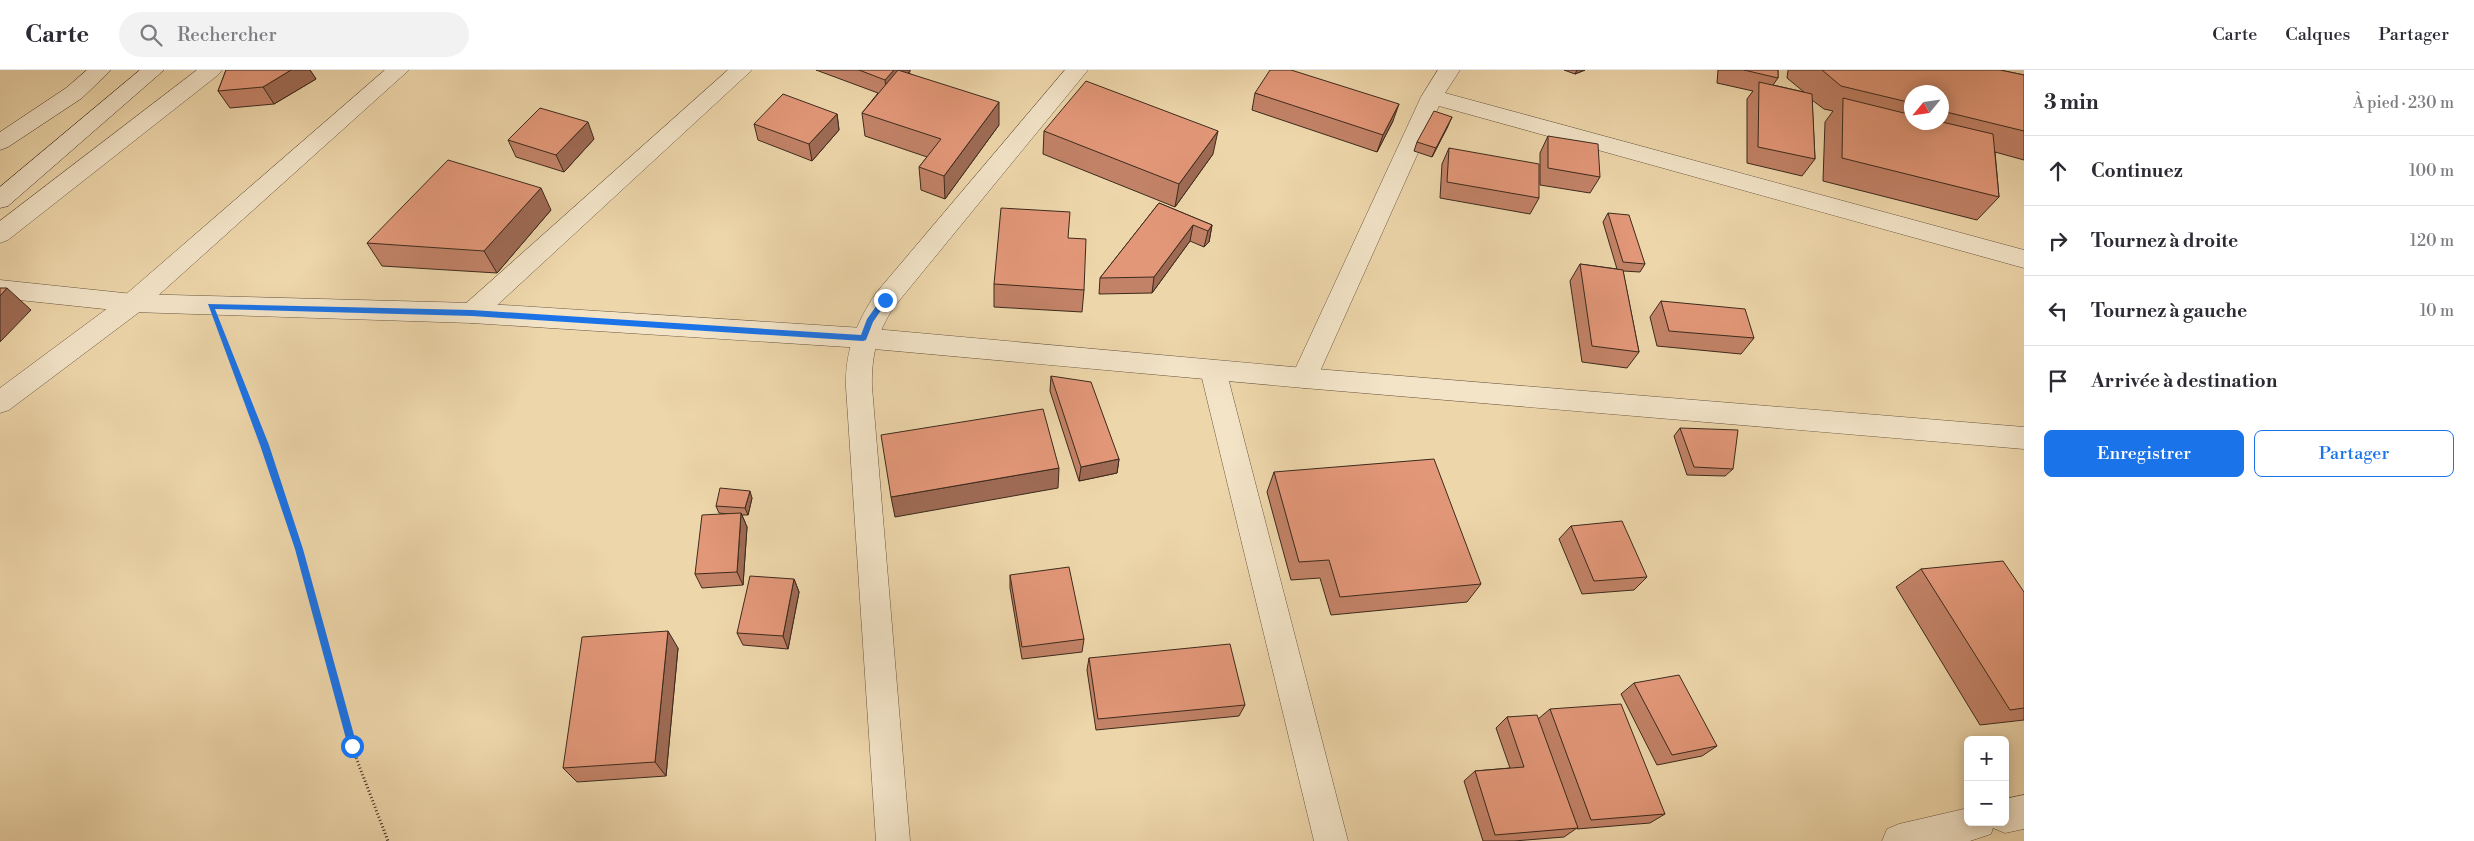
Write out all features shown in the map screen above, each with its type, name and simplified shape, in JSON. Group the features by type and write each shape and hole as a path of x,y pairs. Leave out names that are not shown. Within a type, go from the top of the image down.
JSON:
{"street":[{"path":"0,142 74,93 100,70"},
{"path":"0,200 153,70"},
{"path":"0,234 211,70"},
{"path":"0,402 133,303 398,70"},
{"path":"472,313 741,70"},
{"path":"893,841 859,387 858,364 863,338 870,321 885,300 1077,70"},
{"path":"1304,378 1432,97 1449,70"},
{"path":"1432,97 2024,258"},
{"path":"0,289 133,303 472,313 863,338 1304,378 2024,438"},
{"path":"1213,370 1331,841"},
{"path":"2009,815 2024,812"},
{"path":"1899,841 1964,826"}],"path":[{"path":"211,306 264,445 299,549 352,746 388,841"}],"building":[{"path":"226,70 291,70 263,87 218,91"},
{"path":"859,70 894,70 885,80"},
{"path":"898,70 999,102 944,176 919,167 941,139 862,113"},
{"path":"1270,70 1291,70 1399,104 1383,135 1255,93"},
{"path":"1744,70 1778,70 1778,78"},
{"path":"1822,70 2000,70 2024,75 2024,131 1949,113 1949,85 1904,85 1904,101 1841,86"},
{"path":"1086,81 1218,131 1179,184 1044,131"},
{"path":"1759,82 1812,94 1815,159 1758,147"},
{"path":"783,94 837,114 809,144 754,124"},
{"path":"1843,98 1904,113 1904,130 1949,130 1949,124 1993,134 1999,197 1842,158"},
{"path":"540,108 588,122 556,155 508,140"},
{"path":"1434,111 1452,117 1436,148 1417,142"},
{"path":"1548,136 1598,144 1600,177 1548,168"},
{"path":"1449,148 1539,164 1539,198 1447,182"},
{"path":"448,160 541,188 484,251 367,243"},
{"path":"1159,203 1212,225 1208,231 1193,225 1154,277 1100,278"},
{"path":"1001,208 1070,212 1068,238 1086,239 1084,290 994,284"},
{"path":"1608,213 1629,215 1645,264 1623,262"},
{"path":"1580,264 1623,270 1639,352 1592,346"},
{"path":"0,288 7,288 0,296"},
{"path":"1661,301 1745,309 1754,338 1669,331"},
{"path":"1051,376 1091,382 1119,459 1081,467"},
{"path":"1043,409 1059,468 891,497 881,435"},
{"path":"1680,428 1738,430 1733,469 1694,467"},
{"path":"1434,459 1481,584 1340,597 1329,560 1299,562 1274,472"},
{"path":"720,488 750,491 745,508 716,506"},
{"path":"741,513 737,572 695,574 702,515"},
{"path":"1622,521 1647,577 1594,581 1571,526"},
{"path":"2003,561 2024,592 2024,708 2010,710 1921,569"},
{"path":"1069,567 1084,639 1022,647 1010,575"},
{"path":"750,576 794,579 783,636 737,633"},
{"path":"668,631 655,762 563,768 582,637"},
{"path":"1230,644 1245,705 1098,719 1089,658"},
{"path":"1679,675 1717,746 1672,755 1634,683"},
{"path":"1621,704 1665,814 1591,820 1550,709"},
{"path":"1537,715 1578,828 1495,835 1475,771 1524,767 1507,717"}],"route":[{"path":"352,746 299,549 264,445 211,306 472,313 863,338 870,321 885,300"}]}
